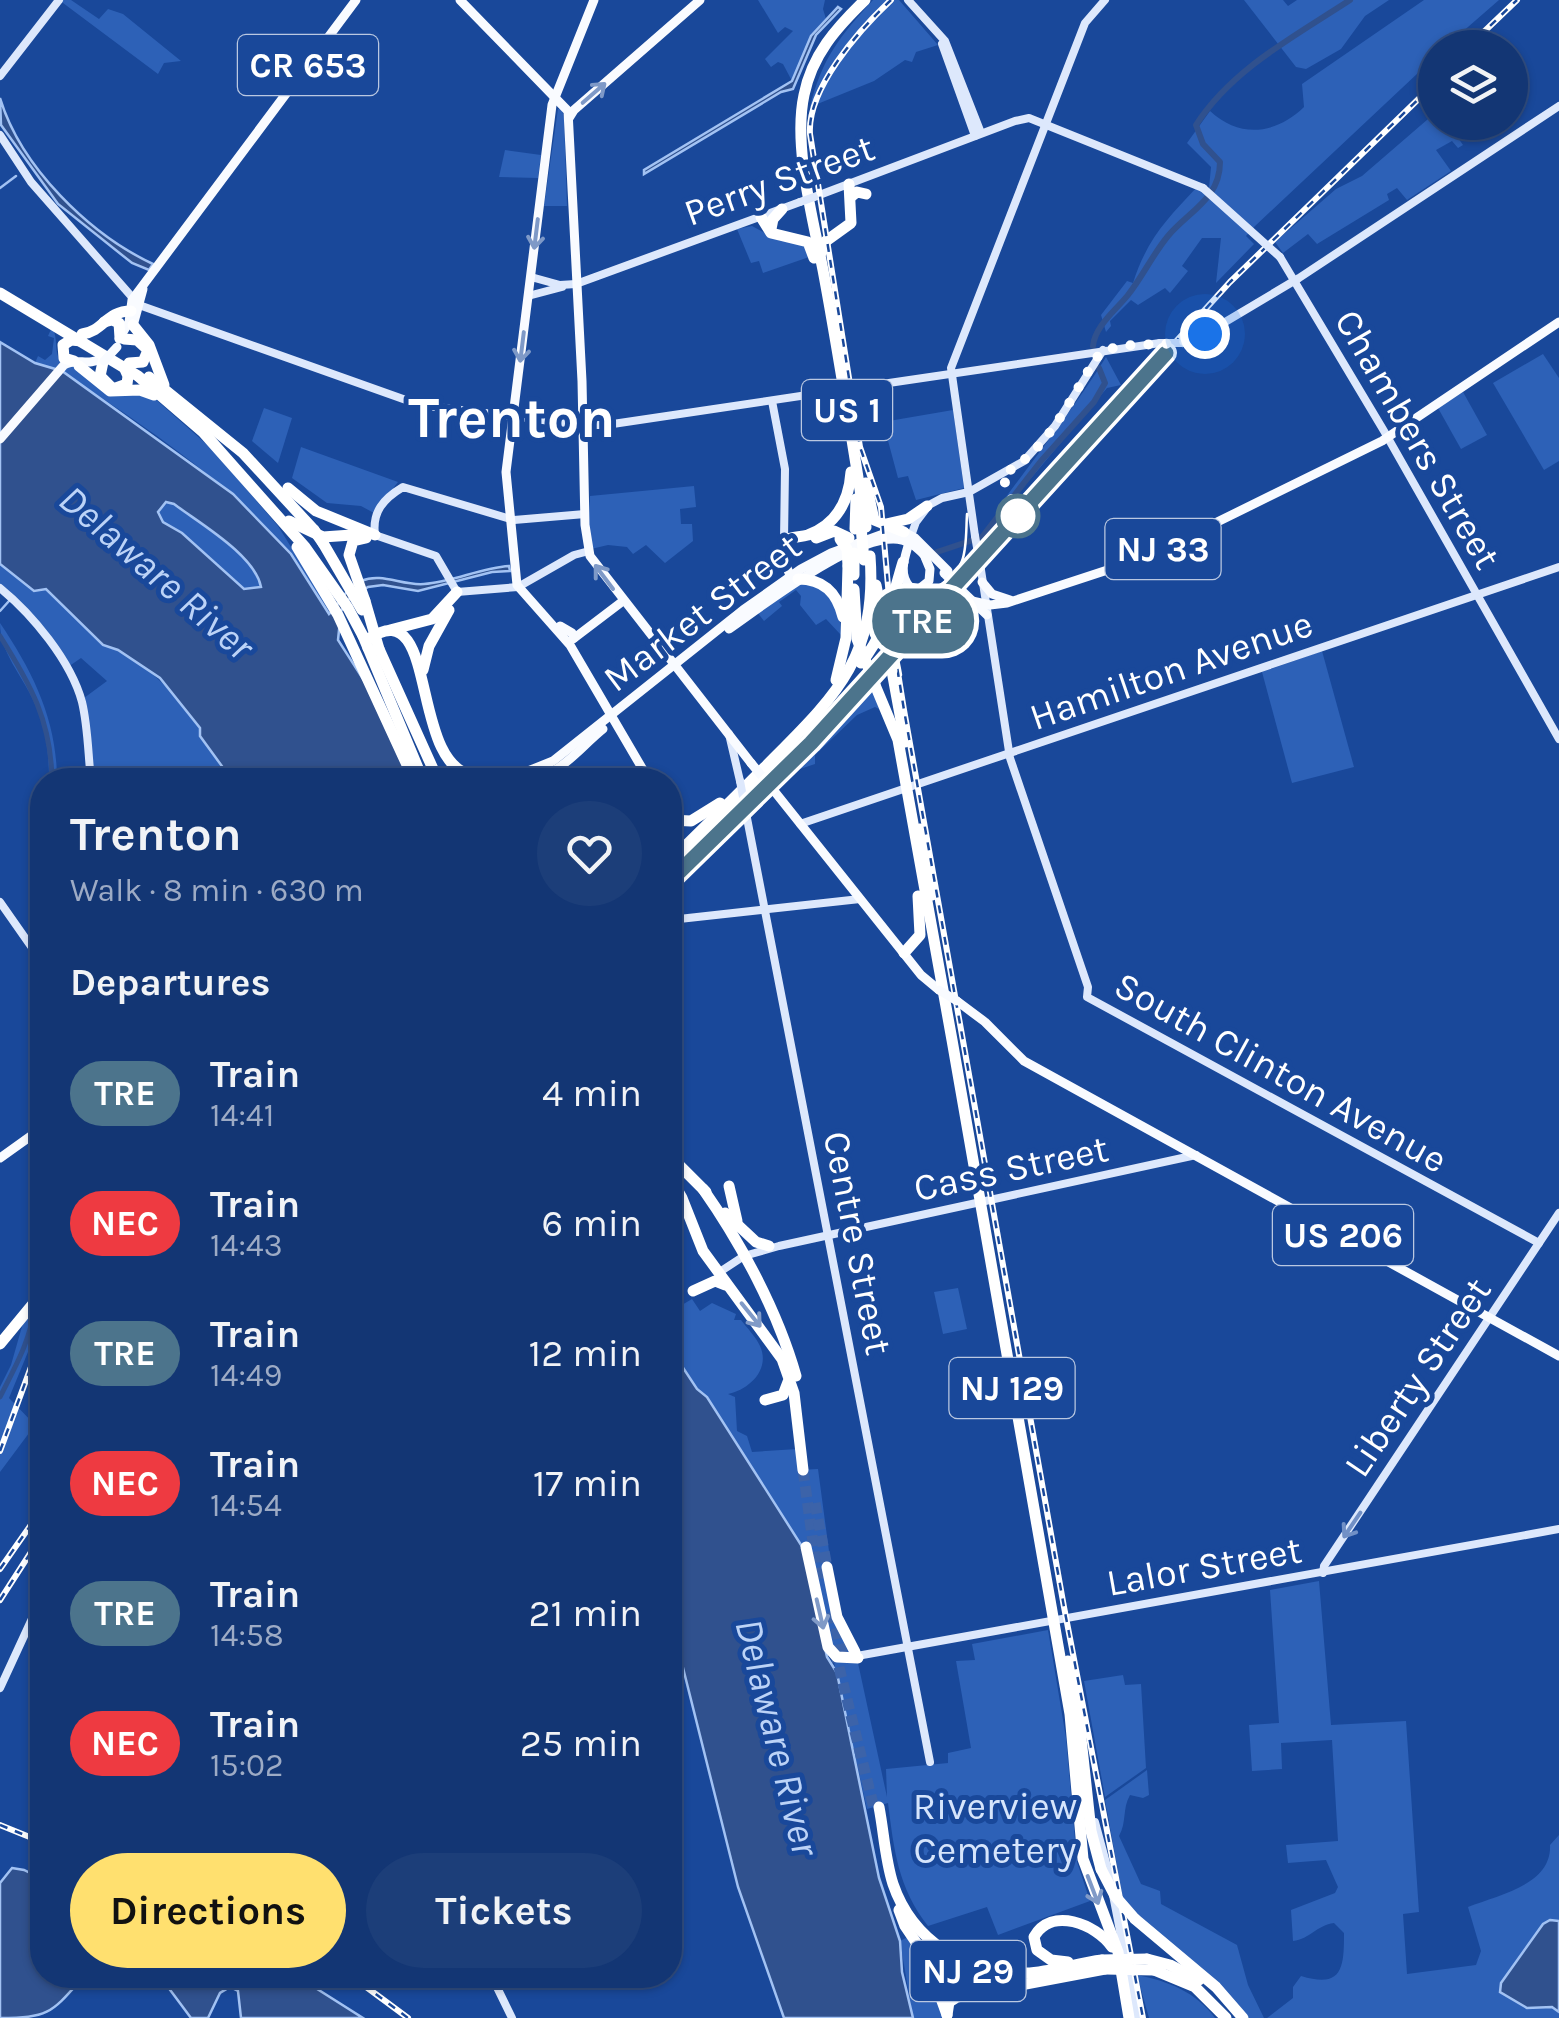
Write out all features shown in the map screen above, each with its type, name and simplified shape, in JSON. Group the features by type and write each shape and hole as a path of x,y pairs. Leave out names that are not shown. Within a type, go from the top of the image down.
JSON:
{"highway":[{"name":"US 1","path":"858,530 808,206 802,136 804,93 819,54 861,0"},
{"path":"817,258 824,243 851,222 848,194 866,194"},
{"path":"808,206 823,228 839,232"},
{"path":"776,234 802,228 808,206"},
{"path":"776,234 773,218 782,209"},
{"path":"764,216 776,234"},
{"path":"748,222 806,241 817,258"},
{"name":"US 1","path":"817,258 854,445 858,530"},
{"path":"0,290 54,323 111,349 137,340 148,350 143,362 127,365"},
{"path":"0,290 166,388 308,506 375,535"},
{"path":"69,365 63,356 63,345 134,305"},
{"path":"101,324 112,320 120,324 100,376 113,389 121,389 127,384 127,365"},
{"path":"54,323 59,354 69,365 110,392 143,390 174,406"},
{"path":"101,324 97,337 203,432 334,586 360,604 373,646 433,768"},
{"path":"133,325 149,345 166,388"},
{"path":"232,442 314,530 350,577 418,768"},
{"path":"784,550 839,513 847,500 851,472"},
{"path":"258,494 308,533 327,538 375,535"},
{"path":"784,550 836,531 908,519 927,506"},
{"path":"274,511 330,600 408,768"},
{"path":"362,528 373,519"},
{"path":"858,530 908,537"},
{"path":"682,846 807,726 836,686 862,614 858,530"},
{"path":"350,577 350,546 355,540 375,535"},
{"path":"836,686 858,559"},
{"name":"NJ 129","path":"858,559 854,589 857,639 895,731 909,787 1087,1786"},
{"name":"NJ 129","path":"858,559 882,616 916,846 984,1202"},
{"path":"682,845 871,651 888,616 903,562"},
{"path":"796,577 818,581 832,593 840,604 846,635"},
{"path":"363,671 362,646 380,632 426,622 443,610 456,589"},
{"path":"422,674 426,653 456,589"},
{"path":"380,632 397,634 415,650 433,728"},
{"path":"373,646 433,728 453,768"},
{"path":"410,750 423,768"},
{"path":"682,822 694,820 724,800"},
{"path":"904,954 921,932 916,846"},
{"path":"682,1168 756,1242 770,1248"},
{"path":"729,1186 742,1229"},
{"path":"682,1198 713,1273 766,1333 782,1359 796,1409 806,1470 795,1373 743,1254 703,1189"},
{"path":"754,1278 752,1261 770,1248"},
{"path":"692,1291 716,1280 729,1288"},
{"path":"0,1341 30,1304"},
{"path":"782,1359 788,1388 783,1394 764,1400 786,1399 796,1409"},
{"path":"806,1547 828,1647 837,1657 857,1655 837,1617 827,1567"},
{"name":"NJ 129","path":"1057,1621 1083,1859 1120,1966"},
{"path":"1087,1786 1093,1843 1115,1896 1135,1919 1216,1986 1240,2018"},
{"name":"NJ 29","path":"1104,1964 1058,1977 1010,1980 966,1970 933,1951 900,1914 886,1880 876,1808 890,1873 912,1920 943,1950 965,1963 998,1972 1038,1972 1078,1963 1170,1965 1198,1978 1240,2018"},
{"path":"900,1914 926,1957 948,2016"},
{"path":"1078,1963 1055,1961 1041,1954 1034,1940 1039,1929 1062,1921 1086,1924 1104,1936 1120,1966 1130,2018"},
{"name":"NJ 29","path":"1151,1964 1196,1987 1226,2018"},
{"path":"948,2016 950,2002 957,1997 1058,1977"}],"main road":[{"name":"CR 653","path":"134,305 152,274 356,0"},
{"path":"460,0 553,105"},
{"path":"594,0 553,105 506,472 509,519 518,587 569,637 644,768"},
{"path":"569,121 574,110 700,0"},
{"name":"US 206","path":"553,105 564,106 569,121 570,285 583,425 585,514 592,561 904,954 921,975 985,1022 1024,1061 1559,1356"},
{"path":"0,439 69,365 90,363 111,349 133,325 134,305"},
{"path":"111,349 130,322 134,305"},
{"name":"NJ 33","path":"987,610 1144,558 1388,437 1559,322"},
{"name":"Market Street","path":"540,768 613,718 774,587 857,543 890,532 908,537"},
{"path":"908,537 946,572"},
{"path":"908,537 903,562 906,583 913,589 922,588 930,574 924,555"},
{"path":"908,537 987,610"},
{"path":"784,550 796,577"},
{"path":"774,587 784,550"},
{"name":"Market Street","path":"676,668 796,577"},
{"path":"963,588 974,588 982,578 996,597 1012,601"},
{"path":"963,588 972,601 987,610"},
{"path":"569,637 623,601"},
{"name":"Market Street","path":"557,768 613,718"},
{"path":"0,1158 30,1137"}],"street":[{"path":"908,0 933,27 978,135"},
{"path":"952,373 1085,23 1106,0"},
{"path":"0,76 58,1"},
{"path":"0,134 32,183 134,305 420,405 583,425 630,422 1160,342 1193,341 1295,281 1559,106"},
{"name":"Perry Street","path":"528,296 570,285 782,209 848,194 978,135 1024,119 1045,123"},
{"name":"Chambers Street","path":"1045,123 1203,188 1280,257 1388,437 1559,739"},
{"path":"530,278 570,285"},
{"path":"908,537 927,506 969,492 1017,467 1032,454 1056,426 1103,350"},
{"path":"1079,354 1087,355 1091,368"},
{"name":"South Clinton Avenue","path":"952,373 1009,754 1088,987 1086,997 1539,1243"},
{"path":"772,401 785,469 784,550"},
{"path":"585,514 509,519 402,487 384,502 373,519 375,535 430,552 439,559 456,589 518,587 588,551"},
{"name":"Hamilton Avenue","path":"800,824 1559,568"},
{"path":"0,588 37,622 76,686 84,711 90,768"},
{"name":"Centre Street","path":"729,734 930,1762"},
{"path":"736,765 744,753"},
{"path":"682,919 860,899"},
{"path":"0,902 30,945"},
{"name":"Cass Street","path":"713,1273 743,1254 1196,1154"},
{"name":"Liberty Street","path":"1323,1572 1559,1214"},
{"name":"Lalor Street","path":"857,1655 1559,1529"},
{"path":"0,1688 30,1625"},
{"name":"NJ 129","path":"1087,1786 1108,1867 1130,2018"},
{"path":"497,1988 512,2018"}],"green space":[{"path":"59,0 71,0 99,19 108,9 123,14 181,61 164,63 158,74"},
{"path":"758,0 825,0 826,19 811,36 792,81 783,64 778,62 771,67 765,59 793,31 785,27 778,33"},
{"path":"873,0 899,0 938,45 916,52 912,62 905,60 874,81 810,107 834,49"},
{"path":"1244,0 1283,0 1288,6 1297,0 1389,0 1365,16 1341,49 1306,69 1296,67"},
{"path":"1424,0 1499,0 1465,30 1418,30 1418,73 1254,227 1246,236 1254,244 1216,283 1221,238 1202,238 1182,266 1188,271 1170,293 1165,288 1138,305 1131,300 1110,321 1106,332 1101,315 1127,281 1133,283 1159,230 1197,187 1209,188 1211,167 1187,143 1210,111 1233,126 1270,128 1304,107 1302,84"},
{"path":"558,109 562,109 564,119 567,206 544,206"},
{"path":"1418,128 1418,140 1460,140 1463,145 1458,148 1452,141 1436,150 1451,171 1407,200 1397,188 1387,194 1389,200 1317,244 1308,234 1283,253 1275,242 1336,189 1362,176"},
{"path":"505,150 541,155 538,178 499,177"},
{"path":"752,226 780,241 808,243 812,256 763,273 759,261 751,263 737,229"},
{"path":"52,327 61,362 88,376 153,397 212,449 278,526 332,613 326,611 274,537 209,476 62,371 35,363 38,356 45,360 52,354 54,338 48,336"},
{"path":"1543,354 1559,378 1559,461 1544,470 1493,383"},
{"path":"1106,357 1121,385 1107,388 1011,502 1006,497"},
{"path":"1463,392 1487,435 1461,449 1438,408"},
{"path":"264,408 292,418 278,463 252,441"},
{"path":"953,410 964,488 916,500 908,476 898,478 883,422"},
{"path":"301,447 398,482 374,513 361,506 327,503 292,478"},
{"path":"694,486 696,507 680,509 681,524 692,524 693,541 665,563 646,545 633,554 627,547 608,545 591,549 590,496"},
{"path":"166,502 211,530 237,552 261,587 244,589 182,533 163,522 158,511"},
{"path":"0,557 23,567 103,645 132,659 158,679 201,728 200,736 223,768 93,768 84,698 107,681 81,658 65,669 39,625 0,588"},
{"path":"811,581 835,603 841,635 826,619 816,625 800,605 801,596 796,590 779,602 782,606 764,621 757,612 797,583"},
{"path":"0,623 41,697 53,737 56,768 48,768 41,721 1,634"},
{"path":"1322,651 1354,767 1292,783 1262,672"},
{"path":"867,686 873,686 879,709 857,715 815,755 815,764 791,772 778,784 776,782"},
{"path":"958,1288 967,1329 943,1334 934,1292"},
{"path":"30,1298 30,1347 9,1398 30,1420 30,1432 0,1472 0,1387 11,1365"},
{"path":"692,1299 700,1311 712,1303 736,1314 734,1320 741,1320 760,1346 762,1363 756,1378 728,1394 735,1397 737,1431 747,1436 752,1452 797,1449 799,1470 818,1469 831,1566 826,1567 852,1655 831,1650 803,1548 707,1397 682,1366 682,1305"},
{"path":"1319,1581 1331,1725 1406,1721 1419,1912 1403,1914 1407,1974 1476,1965 1481,1951 1468,1907 1533,1879 1542,1870 1550,1845 1559,1835 1559,2018 1267,2018 1293,1998 1293,1987 1301,1976 1325,1980 1333,1977 1343,1956 1344,1933 1334,1923 1293,1941 1291,1910 1335,1893 1338,1887 1326,1860 1288,1863 1286,1845 1338,1841 1332,1740 1281,1743 1282,1769 1252,1771 1249,1725 1279,1723 1270,1590"},
{"name":"Riverview Cemetery","path":"1048,1630 1066,1738 1077,1862 1090,1901 998,1935 987,1907 928,1926 904,1883 888,1803 867,1809 833,1658 858,1663 887,1797 886,1769 948,1763 948,1753 971,1748 956,1661 975,1660 972,1644"},
{"path":"1123,1675 1125,1685 1141,1684 1146,1768 1105,1797 1084,1681"},
{"path":"1147,1770 1149,1795 1130,1795 1119,1836 1141,1884 1160,1891 1161,1904 1237,1945 1248,1985 1264,2018 1244,2018 1124,1904 1105,1800"},
{"path":"908,1937 916,1947 945,2018 913,2018 900,1941"},
{"path":"1137,1975 1180,1989 1215,2018 1149,2018"}],"water":[{"path":"838,7 841,9 816,35 793,89 781,92 644,174 644,170 792,81 811,36"},
{"path":"0,98 24,149 60,196 105,235 153,264 149,270 132,263 58,204 1,125"},
{"name":"Delaware River","path":"0,342 35,363 62,371 233,494 291,554 329,614 351,588 369,579 424,584 498,567 509,566 510,571 418,591 383,585 368,587 349,599 341,611 338,640 365,682 404,768 223,768 200,736 200,728 160,678 118,650 103,645 46,589 34,591 0,564","holes":["166,502 174,504 248,563 261,587 244,589 182,533 163,522 158,512"]},
{"name":"Delaware River","path":"682,1366 707,1397 803,1548 827,1657 837,1673 879,1878 900,1941 902,1972 913,2018 784,2018 738,1887 682,1664"},
{"path":"12,1868 30,1873 30,1988 73,1988 41,2014 0,2018 0,1883"},
{"path":"1559,1921 1559,2012 1552,2007 1527,2008 1500,1992 1501,1983 1543,1924"},
{"path":"169,1988 228,1988 220,1993 208,2018 191,2018"},
{"path":"232,1988 316,1988 363,2018 241,2018 238,1991"}],"waterway":[{"path":"1093,346 1102,325 1163,243 1215,186 1220,162 1203,144 1196,125 1246,70 1350,0"},
{"path":"0,188 16,176"},
{"path":"937,552 982,537 1041,461 1094,402 1105,383 1099,368"},
{"path":"0,611 9,601"},
{"path":"0,636 37,704 48,739 51,768"},
{"path":"0,1397 30,1328"}],"tunnel":[{"path":"803,1470 818,1579"},
{"path":"815,1503 827,1567"},
{"path":"832,1612 843,1657"},
{"path":"835,1651 874,1808"}],"tram line":[{"path":"901,675 894,636 897,613 956,571 965,550 967,514"}],"railway":[{"path":"891,0 837,61 817,98 810,134 860,447 881,507 893,642 904,710 1064,1607 1143,2018"},
{"path":"1486,30 1517,0"},
{"path":"682,869 811,743 1230,282 1418,100"},
{"path":"0,1451 30,1370"},
{"path":"0,1569 30,1526"},
{"path":"0,1600 30,1554"},
{"path":"0,1825 30,1837"},
{"path":"368,1988 408,2018"}],"train":[{"name":"TRE","path":"682,869 811,743 1166,353"}],"district":[{"name":"Trenton","path":"512,417"}],"route":[{"path":"1018,516 1002,475 1024,461 1049,434 1103,350 1144,343 1189,342 1205,334"}]}
